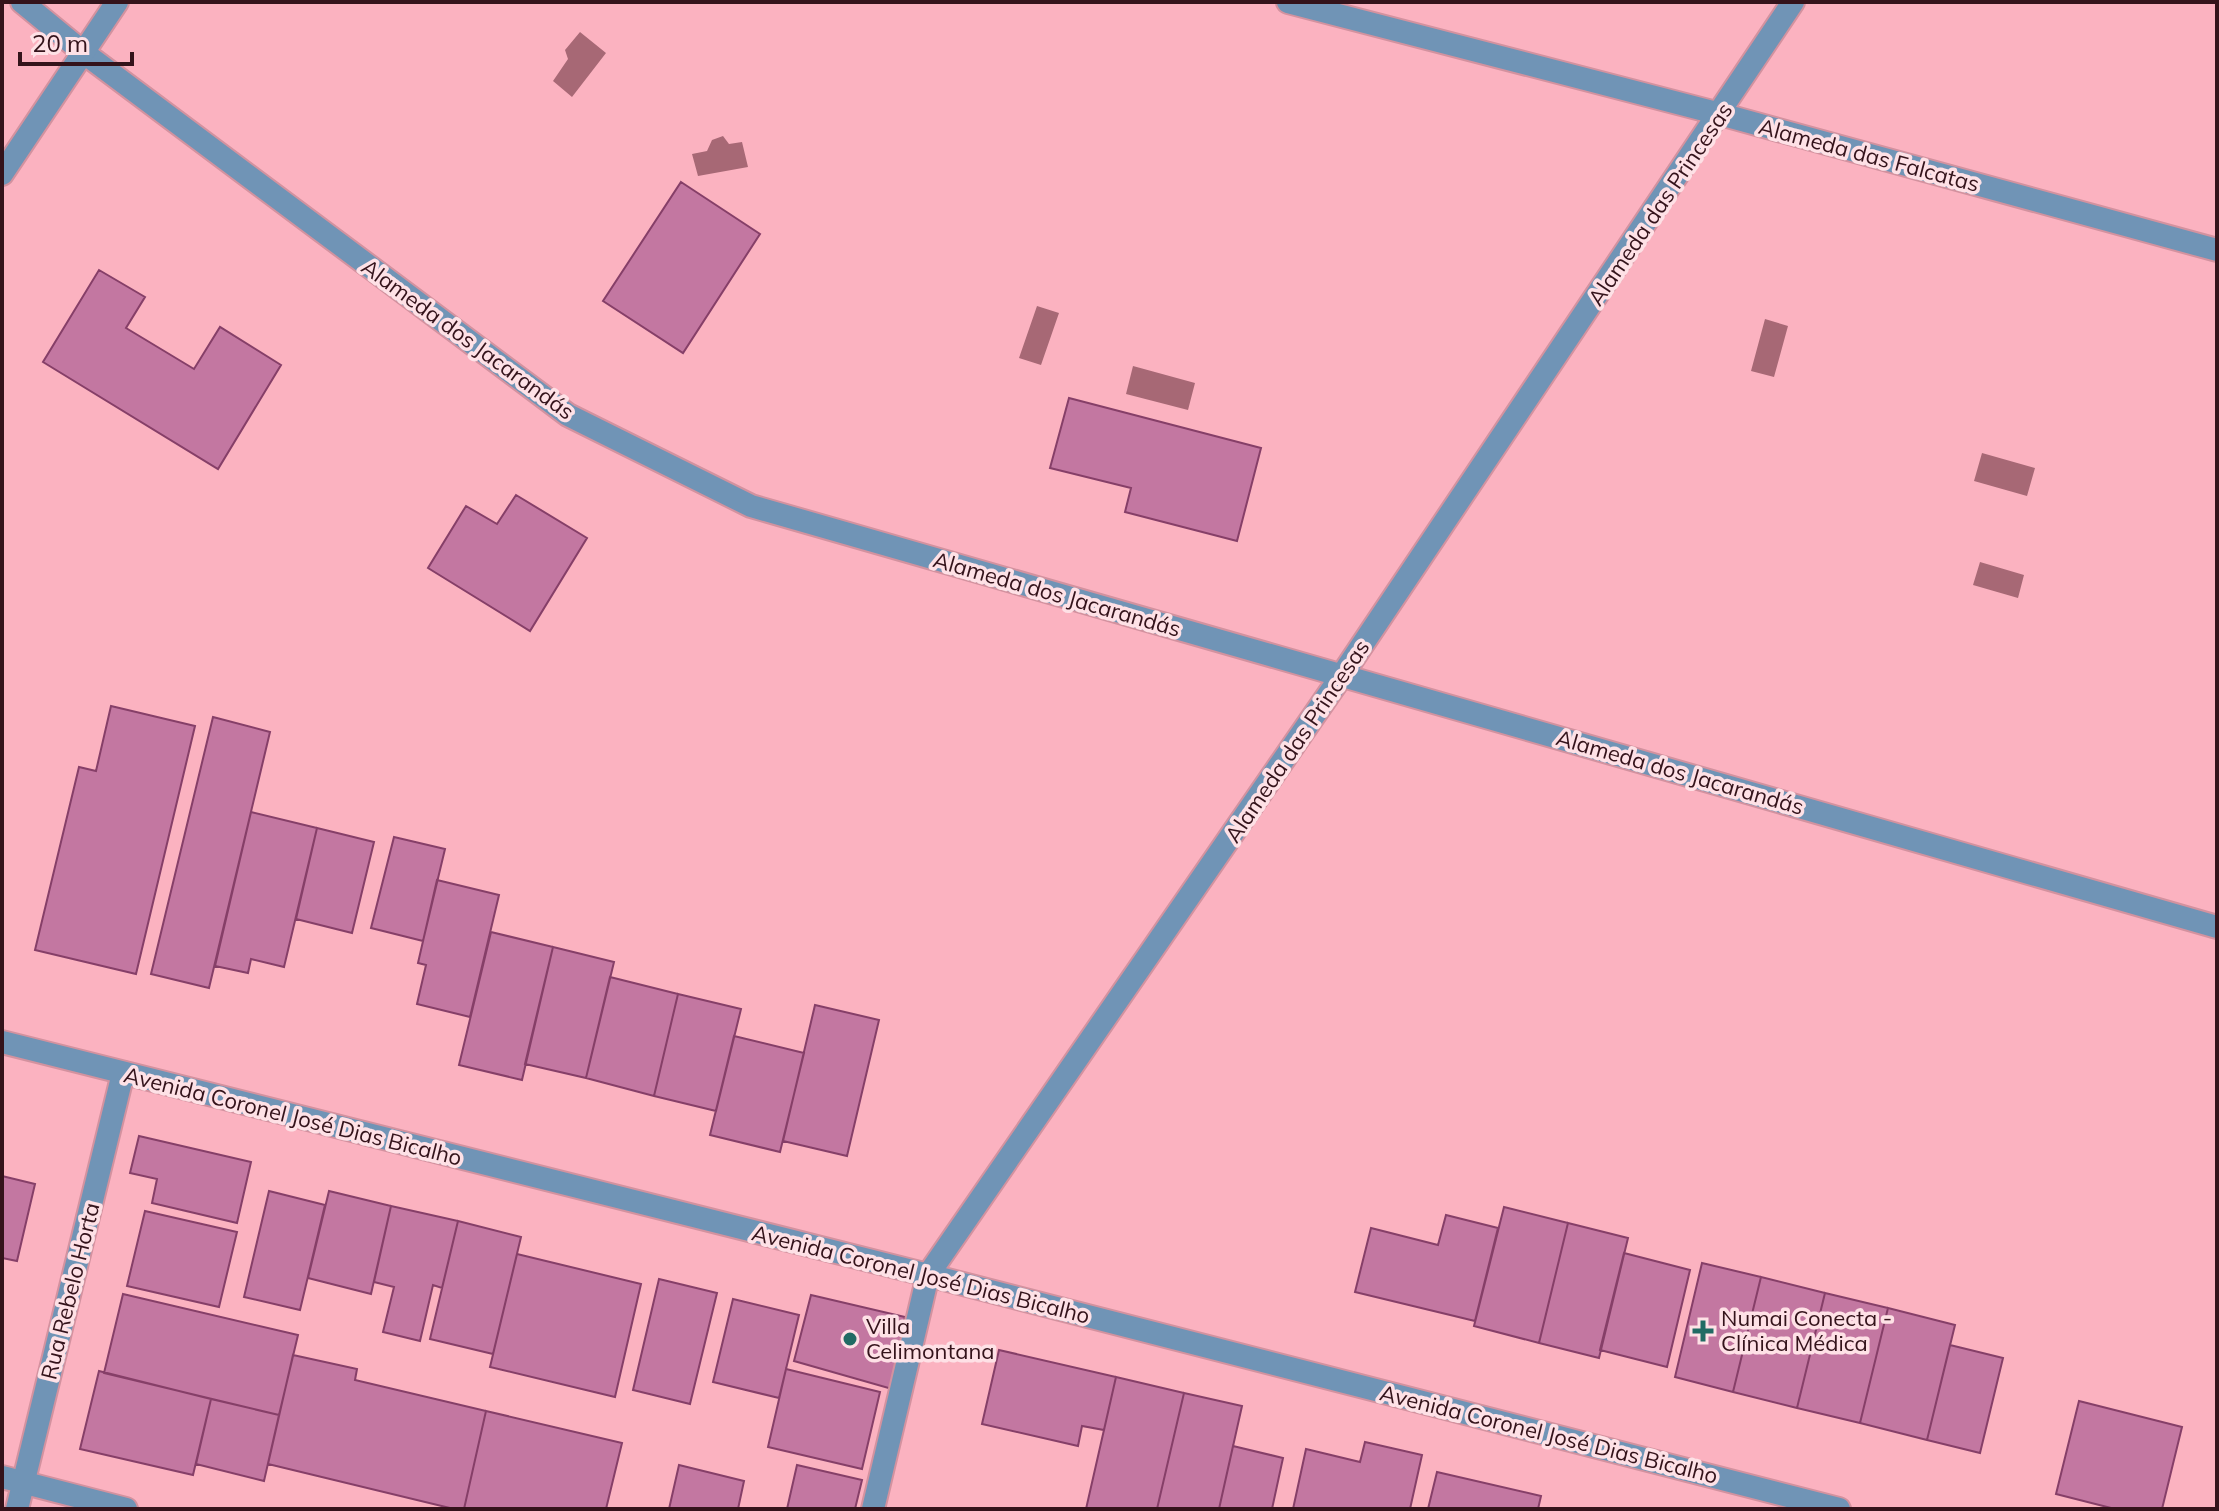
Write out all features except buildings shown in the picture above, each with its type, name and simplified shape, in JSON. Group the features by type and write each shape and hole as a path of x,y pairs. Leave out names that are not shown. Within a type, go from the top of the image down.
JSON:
{"street":[{"name":"Alameda dos Jacarandás","path":"22,2 84,53 568,415 751,506 2217,927"},
{"path":"2,174 117,2"},
{"name":"Alameda das Falcatas","path":"1288,2 1720,114 2217,250"},
{"name":"Alameda das Princesas","path":"873,1509 928,1275 1342,675 1793,2"},
{"name":"Avenida Coronel José Dias Bicalho","path":"2,1042 1839,1509"},
{"name":"Rua Rebelo Horta","path":"17,1509 13,1480 123,1073"},
{"path":"13,1480 126,1509"}],"shaded area":[{"path":"580,32 606,53 572,97 553,81 568,59 565,50"},
{"path":"723,136 729,144 742,142 748,167 698,176 692,154 707,151 712,140"},
{"path":"1037,306 1059,313 1041,365 1019,358"},
{"path":"1765,319 1788,326 1774,377 1751,371"},
{"path":"1133,366 1195,383 1188,410 1126,394"},
{"path":"1982,453 2035,468 2027,496 1974,481"},
{"path":"1980,562 2024,575 2018,598 1973,585"}],"place":[{"name":"Numai Conecta - Clínica Médica","path":"1703,1331"},
{"name":"Villa Celimontana","path":"850,1339"}]}
